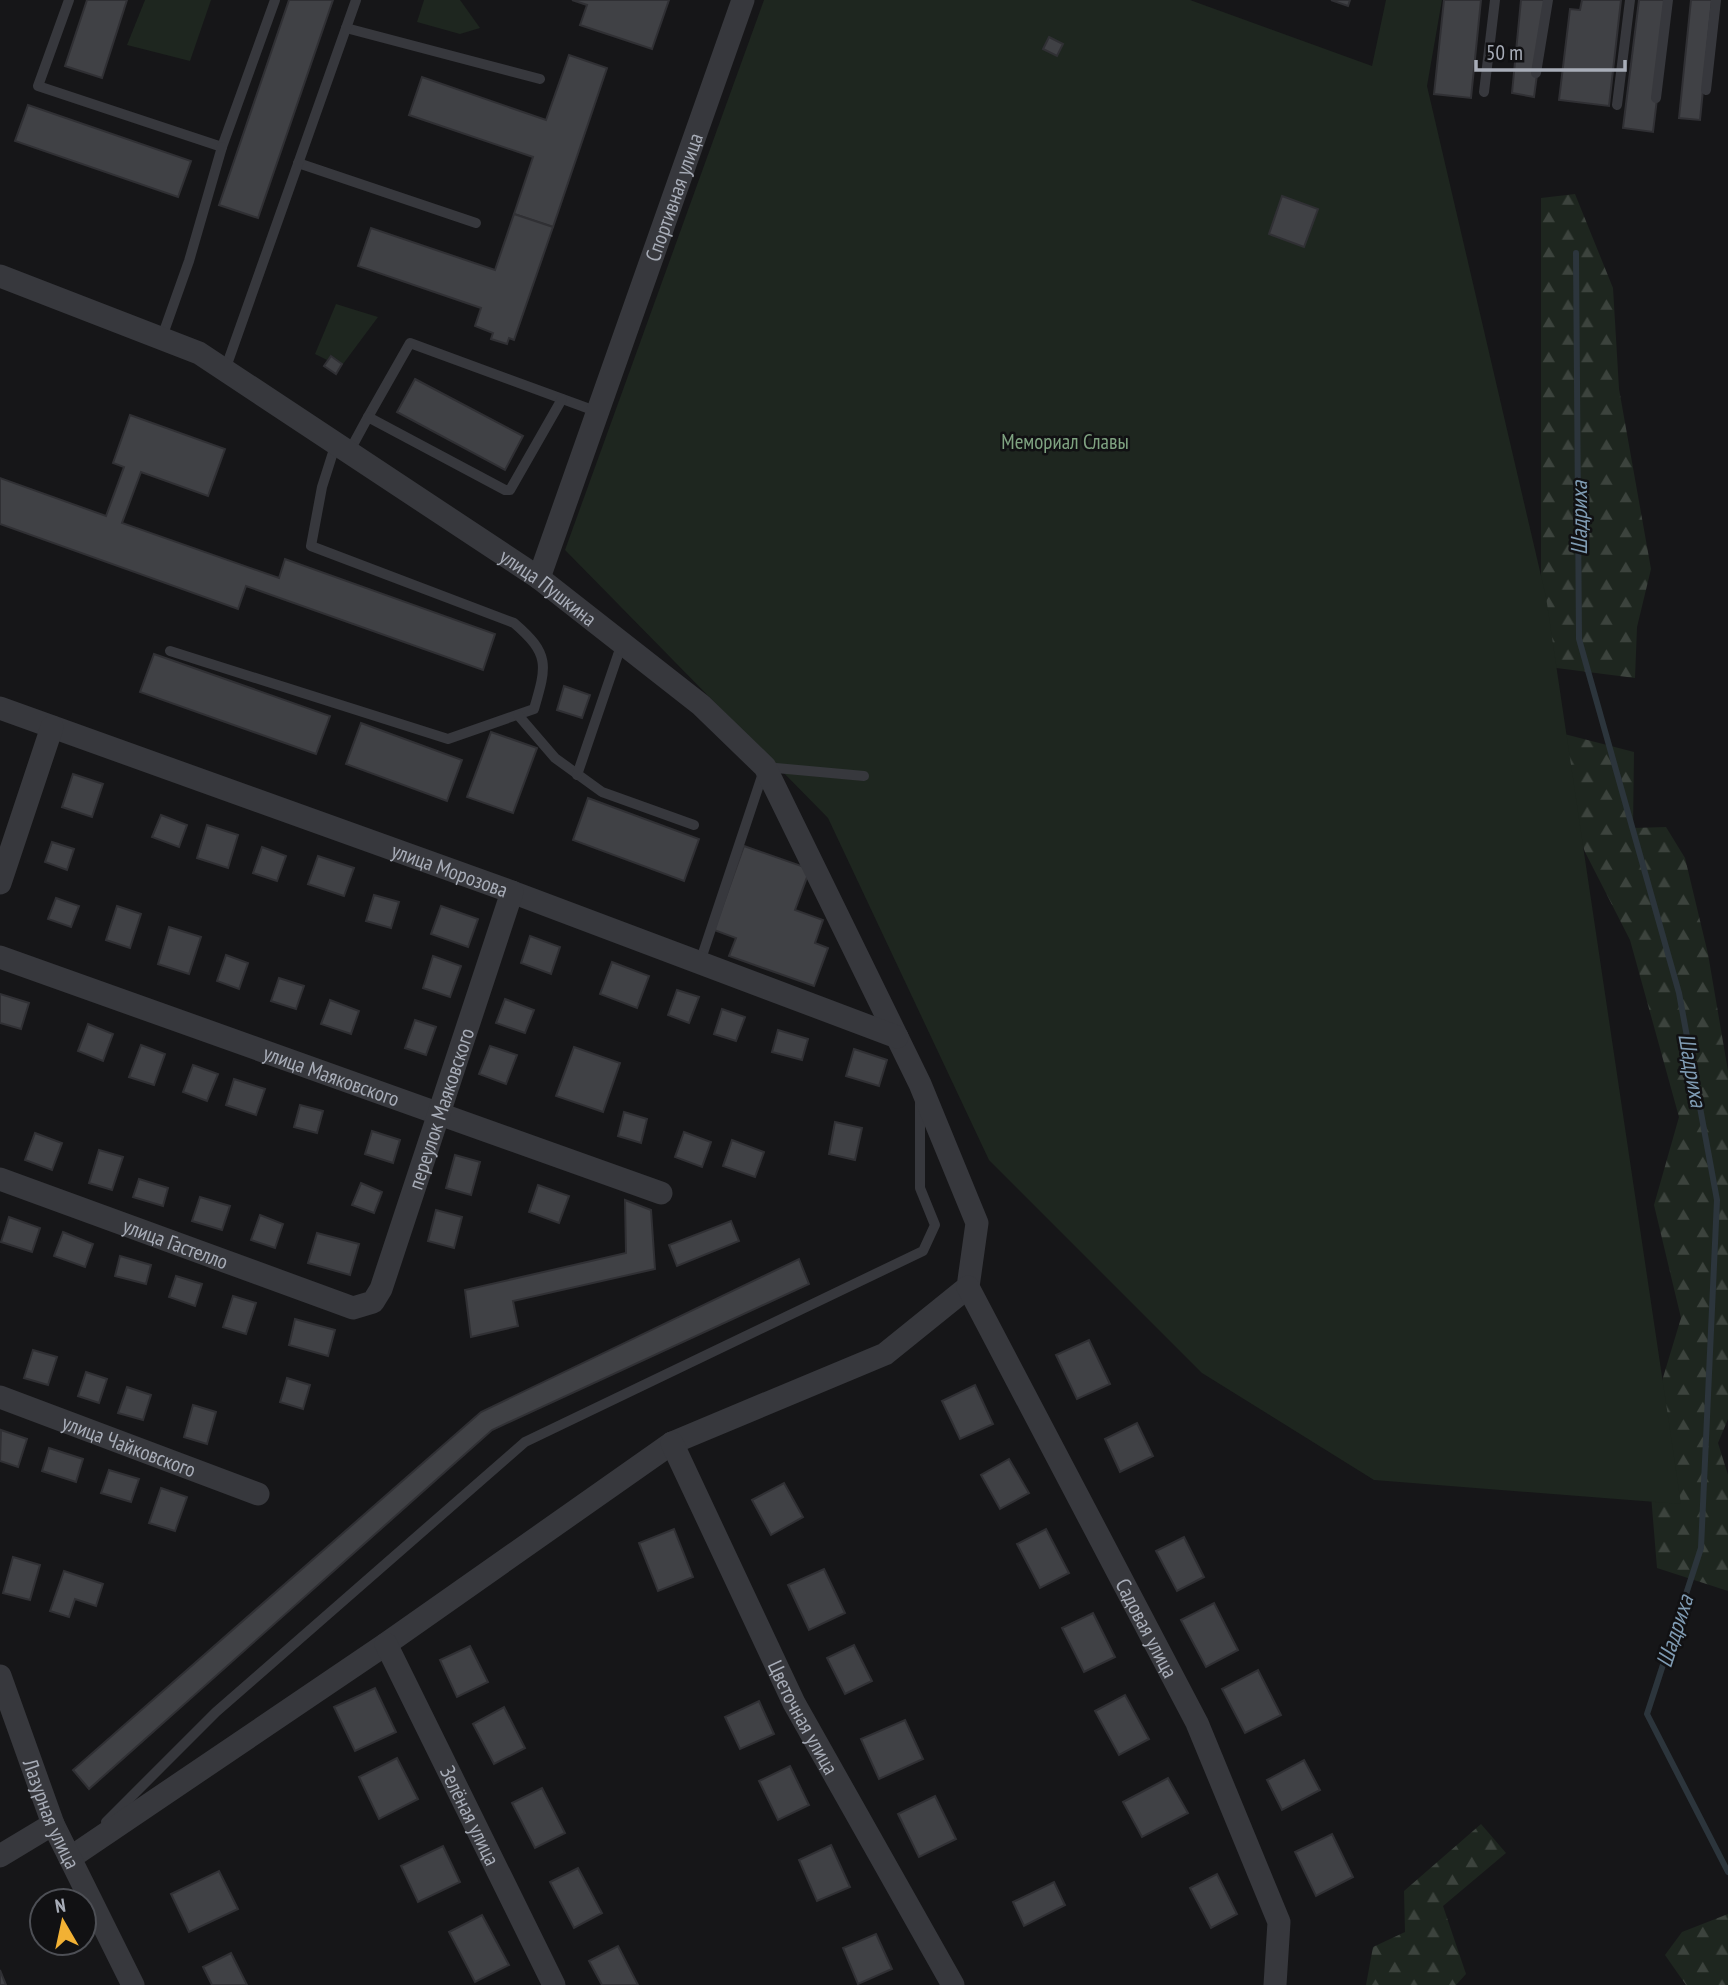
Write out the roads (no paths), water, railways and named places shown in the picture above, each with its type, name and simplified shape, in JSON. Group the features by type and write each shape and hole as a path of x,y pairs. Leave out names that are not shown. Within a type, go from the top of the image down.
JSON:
{"street":[{"name":"Спортивная улица","path":"539,578 744,0"},
{"name":"улица Пушкина","path":"0,276 189,348 225,370 539,578 701,705 765,767 920,1084 977,1223 968,1287"},
{"name":"улица Морозова","path":"0,708 512,892 897,1037"},
{"path":"0,883 52,727"},
{"name":"переулок Маяковского","path":"353,1308 373,1303 382,1289 512,892"},
{"name":"улица Маяковского","path":"0,957 661,1193"},
{"name":"улица Гастелло","path":"0,1179 353,1308"},
{"path":"70,1858 386,1644 672,1443 885,1353 968,1287"},
{"name":"Садовая улица","path":"968,1287 1197,1723 1279,1922 1275,1985"},
{"name":"улица Чайковского","path":"0,1397 258,1494"},
{"name":"Цветочная улица","path":"672,1443 794,1703 953,1985"},
{"name":"Зелёная улица","path":"386,1644 554,1985"},
{"name":"Лазурная улица","path":"0,1675 53,1824 134,1985"},
{"path":"0,1856 53,1824"}],"lane":[{"path":"69,0 38,86 222,147"},
{"path":"162,337 189,261 222,147 275,0"},
{"path":"225,370 356,0"},
{"path":"1484,92 1495,0"},
{"path":"1536,73 1548,0"},
{"path":"1617,105 1630,0"},
{"path":"1656,98 1668,0"},
{"path":"1706,90 1716,0"},
{"path":"346,28 540,79"},
{"path":"298,163 476,223"},
{"path":"170,651 447,739 534,709 543,680 537,643 514,624 311,546 322,487 343,448 368,417 410,343 562,399 601,403"},
{"path":"368,417 505,490 510,490 562,399"},
{"path":"578,775 622,643"},
{"path":"518,715 555,758 602,792 694,825"},
{"path":"700,962 765,767 864,776"},
{"path":"70,1858 216,1712 525,1442 923,1251 935,1226 920,1188 920,1084"}],"waterway":[{"name":"Шадриха","path":"1576,253 1579,639 1679,993 1717,1200 1701,1548 1647,1714 1728,1872"}],"park label":[{"name":"Мемориал Славы","path":"1065,441"}]}
